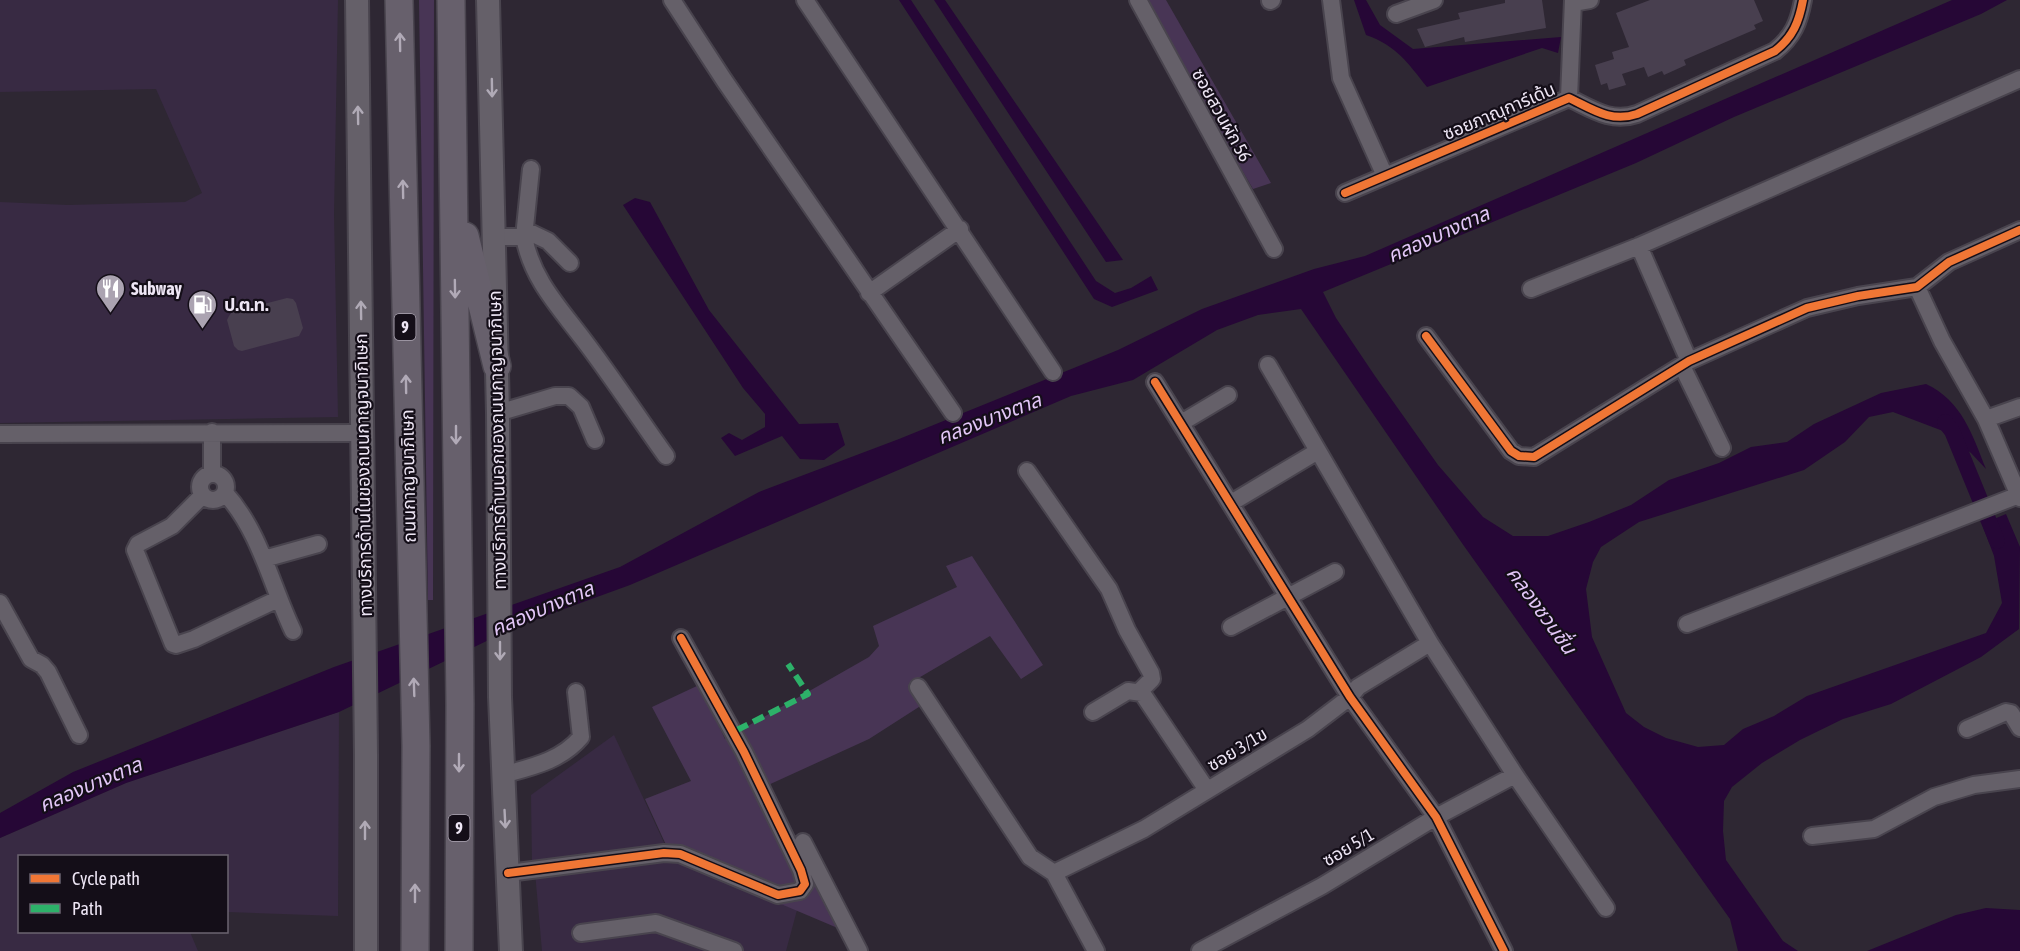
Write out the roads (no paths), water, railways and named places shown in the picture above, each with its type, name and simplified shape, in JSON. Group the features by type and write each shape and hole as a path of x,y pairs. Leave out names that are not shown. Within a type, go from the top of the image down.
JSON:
{"highway":[{"name":"ถนนกาญจนาภิเษก","path":"399,0 410,569 416,746 415,951"},
{"name":"9","path":"452,3 456,560 460,704 459,951"},
{"path":"454,188 497,366"}],"main road":[{"name":"ทางบริการด้านในของถนนกาญจนาภิเษก","path":"357,0 366,755 366,951"},
{"name":"ทางบริการด้านนอกของถนนกาญจนาภิเษก","path":"488,0 498,413 500,698 511,951"}],"street":[{"path":"672,0 869,293 953,413"},
{"path":"805,0 960,229 1053,372"},
{"name":"ซอยสวนผัก 56","path":"1138,0 1274,249"},
{"path":"1331,0 1341,78 1385,176"},
{"path":"1396,14 1434,0"},
{"path":"1569,98 1573,2 1590,0"},
{"name":"ซอยภาณุการ์เด้น","path":"1345,194 1569,98 1608,117 1623,118 1637,114 1775,51 1788,41 1794,31 1803,0"},
{"path":"1531,289 1639,246 2020,79"},
{"path":"531,169 525,234 527,253 544,290 583,339 666,456"},
{"path":"869,293 960,229"},
{"path":"1426,336 1511,452 1526,457 1542,454 1686,363 1807,308 1858,296 1917,287 1949,262 2020,230"},
{"path":"494,237 525,234 548,241 570,263"},
{"path":"1639,246 1722,448"},
{"path":"1687,624 2019,497 1986,419 1942,341 1917,287"},
{"path":"1268,365 1430,643 1515,775 1606,908"},
{"path":"1155,382 1350,697 1436,817 1504,951"},
{"path":"1181,423 1228,395"},
{"path":"498,413 555,396 569,396 581,407 595,440"},
{"path":"1986,419 2020,407"},
{"path":"212,432 212,474"},
{"path":"0,434 362,433"},
{"path":"1231,503 1318,451"},
{"path":"1027,471 1109,590 1127,630 1149,667 1152,679 1139,692"},
{"path":"212,474 224,480 225,493 238,507 264,559 278,599 293,631"},
{"path":"203,495 201,482 212,474"},
{"path":"203,495 214,500 225,493"},
{"path":"203,495 172,526 157,537 138,544 135,550 173,644 194,639 278,599"},
{"path":"264,559 318,544"},
{"path":"1231,627 1335,572"},
{"path":"0,603 31,659 42,665 48,672 79,735"},
{"path":"508,873 664,853 680,854 778,894 800,891 805,885 801,870 744,752 681,638"},
{"name":"ซอย 3/1ข","path":"1054,873 1144,829 1308,729 1350,697 1358,687 1430,643"},
{"path":"918,687 1030,857 1054,873 1096,951"},
{"path":"1093,712 1128,691 1139,692"},
{"path":"502,775 553,759 576,744 581,736 576,692"},
{"path":"1139,692 1207,790"},
{"path":"1967,729 2006,712 2011,713 2020,728"},
{"name":"ซอย 5/1","path":"1200,951 1322,886 1436,817 1515,775"},
{"path":"1812,836 1874,829 1934,797 1974,784 2020,780"},
{"path":"803,843 859,951"},
{"path":"581,933 656,923 734,951"}],"water":[{"path":"899,0 911,0 1096,281 1115,293 1131,288 1151,276 1158,290 1112,307 1094,299"},
{"path":"934,0 945,0 1123,260 1106,262"},
{"path":"1354,0 1366,0 1380,25 1413,49 1561,37 1558,53 1542,48 1427,87 1394,50 1366,35"},
{"path":"1952,0 2007,0 1981,14 1734,117 1636,163 1323,292 1336,318 1438,465 1483,517 1513,536 1548,536 1589,522 1631,505 1669,480 1719,463 1751,447 1787,442 1814,424 1881,393 1926,384 1938,391 1957,409 1970,431 1986,469 1971,453 1943,431 1893,412 1869,417 1845,442 1804,470 1639,522 1601,547 1593,562 1586,589 1592,637 1626,713 1644,727 1666,738 1698,747 1724,745 1743,729 1774,716 1807,696 1986,633 2002,603 1994,556 1982,524 2006,514 2020,547 2019,629 1981,657 1891,704 1843,719 1800,740 1762,763 1732,787 1724,801 1723,831 1726,860 1783,941 1798,951 1738,951 1730,919 1464,546 1301,309 1258,315 1217,330 1133,380 1071,396 630,585 520,625 339,712 126,783 0,838 0,813 73,772 334,667 620,567 759,492 899,439 1118,350 1202,309 1314,269 1365,256"},
{"path":"635,198 650,202 709,310 799,424 838,423 845,445 824,460 800,459 782,436 735,456 721,438 729,433 742,440 765,427 765,414 743,388 623,205"},
{"path":"1986,908 2020,910 2020,951 1867,951 1956,915"}],"waterway":[{"path":"1945,422 1952,431 1997,541"}],"place":[{"name":"Subway","path":"110,314"},
{"name":"ป.ต.ท.","path":"203,330"}],"water label":[{"name":"คลองบางตาล","path":"1438,234"},
{"name":"คลองบางตาล","path":"989,418"},
{"name":"คลองบางตาล","path":"542,608"},
{"name":"คลองชวนชื่น","path":"1542,610"},
{"name":"คลองบางตาล","path":"90,784"}]}
